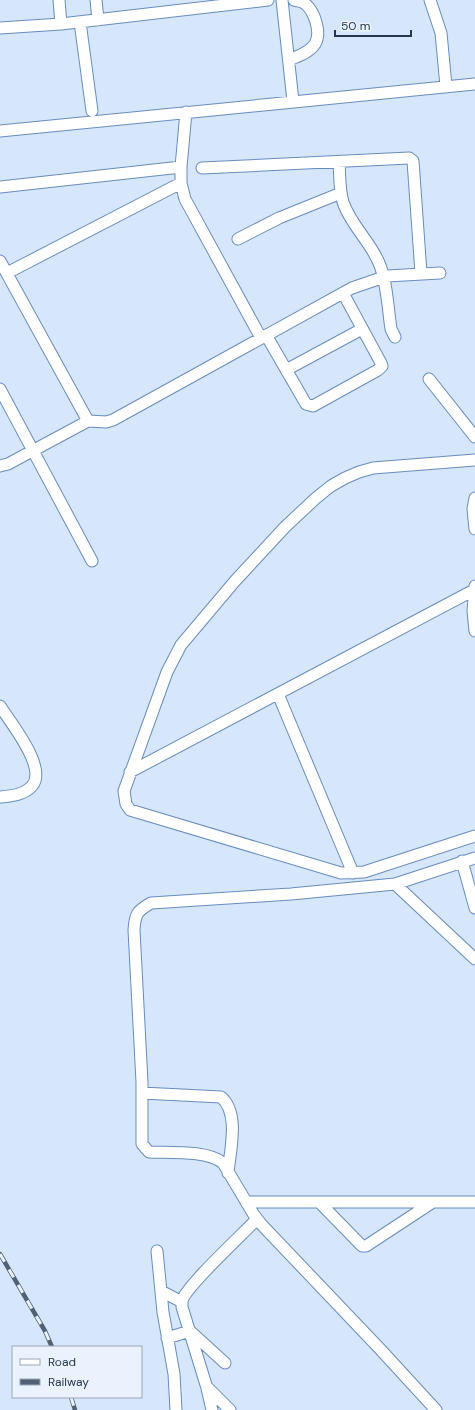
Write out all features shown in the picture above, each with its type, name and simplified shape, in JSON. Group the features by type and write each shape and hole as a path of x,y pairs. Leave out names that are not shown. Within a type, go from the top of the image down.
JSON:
{"street":[{"path":"59,0 61,24"},
{"path":"96,0 98,20"},
{"path":"0,28 61,24 268,0"},
{"path":"282,0 293,102"},
{"path":"288,60 306,52 316,43 318,35 318,28 312,13 303,2 294,0"},
{"path":"430,0 441,34 446,86"},
{"path":"80,22 92,111"},
{"path":"0,131 475,84"},
{"path":"186,112 181,167 181,183 185,199 264,336 306,404 313,406 378,370 382,366 382,363 343,293"},
{"path":"202,168 409,158 413,161 421,273"},
{"path":"340,162 341,193 343,202 349,216 379,262 383,277 391,329 395,337"},
{"path":"0,188 181,167"},
{"path":"6,273 181,183"},
{"path":"238,239 278,218 341,193"},
{"path":"0,261 88,421"},
{"path":"0,466 8,464 88,421 106,422 113,420 343,293 370,281 383,277 421,273 440,273"},
{"path":"286,370 362,329"},
{"path":"430,379 475,437"},
{"path":"0,389 92,561"},
{"path":"475,460 373,468 359,472 331,486 285,527 235,581 181,645 167,672 124,791 126,804 130,810 341,872 364,872 475,836"},
{"path":"475,498 475,529"},
{"path":"130,772 278,694 474,586 475,631"},
{"path":"278,694 354,873"},
{"path":"0,706 29,750 34,762 36,774 32,787 17,795 0,797"},
{"path":"436,1410 257,1219 223,1163 217,1158 196,1154 149,1152 142,1144 142,1093 134,930 135,918 140,909 151,903 291,894 395,884 475,858"},
{"path":"462,861 475,908"},
{"path":"395,884 475,959"},
{"path":"142,1093 221,1097 227,1103 231,1114 232,1128 228,1173"},
{"path":"246,1202 475,1202"},
{"path":"319,1202 362,1246 366,1246 433,1202"},
{"path":"212,1410 208,1388 182,1307 182,1302 190,1288 257,1219"},
{"path":"157,1251 167,1338 174,1374 176,1410"},
{"path":"161,1291 182,1302"},
{"path":"167,1338 190,1331"},
{"path":"190,1331 225,1363"},
{"path":"208,1388 230,1410"}],"railway":[{"path":"0,1254 45,1331 52,1346"},
{"path":"71,1398 75,1410"}]}
